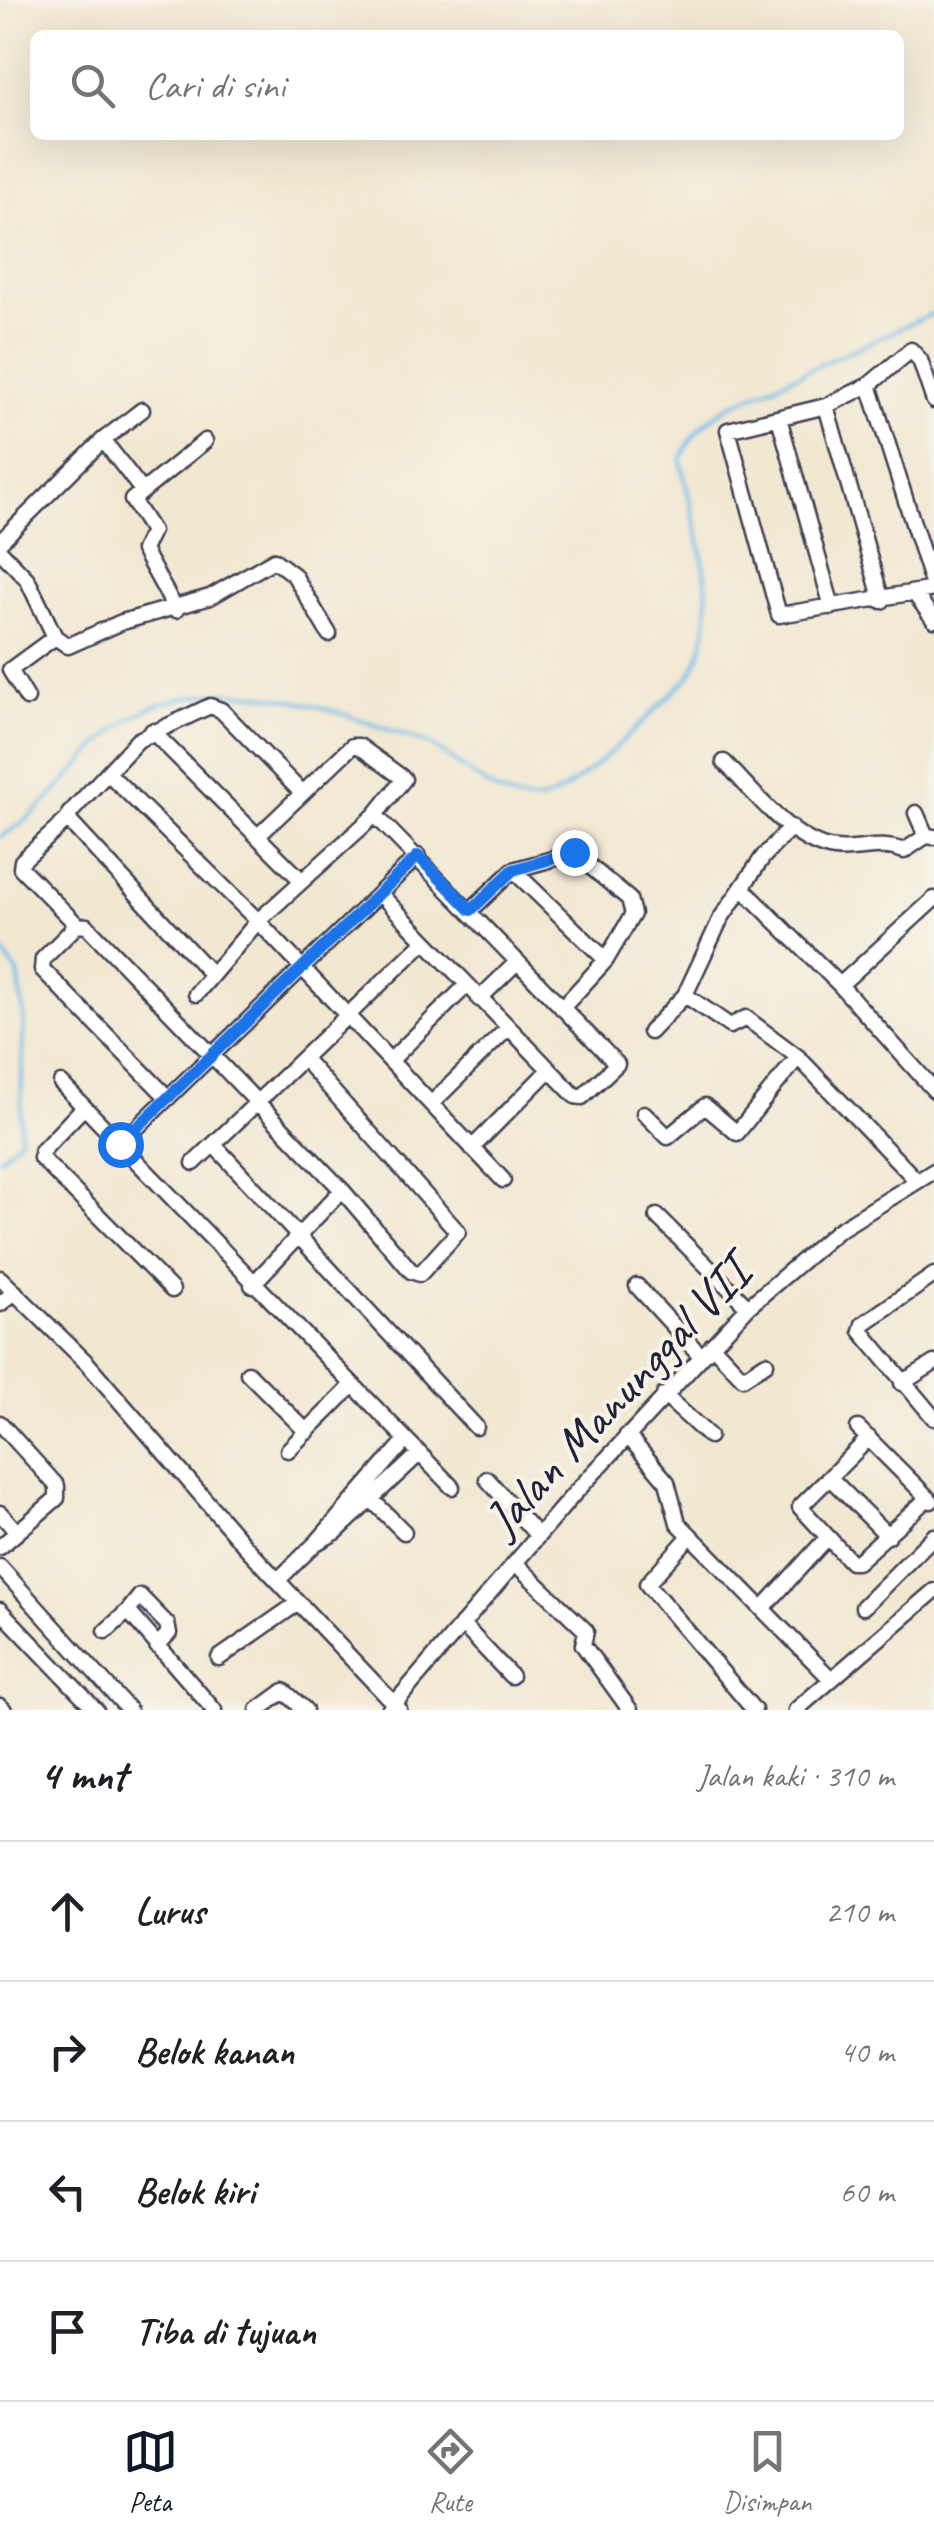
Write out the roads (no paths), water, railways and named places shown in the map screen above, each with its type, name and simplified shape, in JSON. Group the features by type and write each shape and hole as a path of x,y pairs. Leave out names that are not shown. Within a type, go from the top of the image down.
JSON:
{"street":[{"path":"869,385 934,589 783,616 777,613 728,430 826,406 869,385 911,350 927,358 934,401"},
{"path":"826,406 882,601"},
{"path":"0,542 104,440 142,410"},
{"path":"779,418 832,607"},
{"path":"104,440 141,489"},
{"path":"176,610 143,550 151,528 132,500 204,441"},
{"path":"0,551 27,579 55,638 68,646 122,622 176,610 210,597 274,560 294,575 330,634"},
{"path":"916,594 934,620"},
{"path":"27,698 10,670 55,638"},
{"path":"302,793 219,708 206,707 152,731 68,819 22,860 20,868 77,925 87,926 213,1055 416,1274 456,1236 456,1229 304,1059"},
{"path":"152,731 301,880"},
{"path":"196,994 258,921 375,815 404,779 357,745 258,836"},
{"path":"724,762 791,828 838,849 877,844 904,851 930,837 916,813"},
{"path":"109,774 258,921 503,1180"},
{"path":"375,815 618,1064 578,1098 380,894"},
{"path":"68,819 212,974"},
{"path":"656,1025 650,1032 685,995 701,955 742,888 791,828"},
{"path":"471,910 513,870 574,852 629,899 633,914 606,960 562,1008"},
{"path":"120,1144 418,856"},
{"path":"513,870 606,960"},
{"path":"742,888 840,984 934,1090"},
{"path":"840,984 934,900"},
{"path":"77,925 43,960 42,969 168,1098"},
{"path":"194,1163 425,941"},
{"path":"479,999 516,963"},
{"path":"391,1060 467,985"},
{"path":"685,995 730,1026 747,1018 798,1057 929,1176"},
{"path":"432,1104 508,1028"},
{"path":"644,1112 668,1137 704,1106 737,1133 798,1057"},
{"path":"472,1148 549,1070"},
{"path":"61,1083 252,1285 452,1487"},
{"path":"84,1107 42,1151 42,1158 172,1290"},
{"path":"214,1145 476,1426"},
{"name":"Jalan Manunggal VII","path":"394,1708 627,1435 748,1307 837,1231 929,1176"},
{"path":"252,1285 342,1190"},
{"path":"657,1216 748,1307"},
{"path":"934,1275 863,1324 861,1330 934,1418"},
{"path":"0,1278 87,1363 218,1516 279,1578 394,1708"},
{"path":"637,1286 742,1378 752,1376 766,1363"},
{"path":"1,1302 16,1292"},
{"path":"902,1383 934,1362"},
{"path":"248,1373 307,1432"},
{"path":"288,1450 352,1386"},
{"path":"664,1395 709,1436"},
{"path":"0,1423 57,1486 56,1498 0,1547"},
{"path":"863,1433 930,1496 854,1563 800,1509 830,1478 863,1433"},
{"path":"627,1435 667,1482 674,1515 690,1536 831,1679"},
{"path":"279,1578 317,1542 406,1440"},
{"path":"317,1542 336,1532 420,1454"},
{"path":"830,1478 888,1536"},
{"path":"487,1479 538,1536"},
{"path":"371,1499 404,1532"},
{"path":"0,1514 16,1531"},
{"path":"690,1536 647,1584 754,1710"},
{"path":"863,1607 934,1536"},
{"path":"764,1607 826,1538"},
{"path":"516,1563 586,1631 584,1644 630,1710"},
{"path":"0,1567 129,1710"},
{"path":"796,1710 934,1590"},
{"path":"106,1631 140,1596 167,1624 169,1633 157,1646"},
{"path":"219,1658 298,1604"},
{"path":"0,1610 96,1710"},
{"path":"128,1611 214,1710"},
{"path":"462,1624 511,1676"},
{"path":"258,1710 284,1692 305,1710"}],"waterway":[{"path":"0,837 23,822 116,729 137,715 161,704 215,694 270,696 323,708 425,743 508,796 537,801 552,796 571,785 636,728 688,678 700,654 706,628 705,572 681,461 694,436 729,406 934,313"},
{"path":"0,949 18,973 24,1017 20,1139 0,1158"}]}
